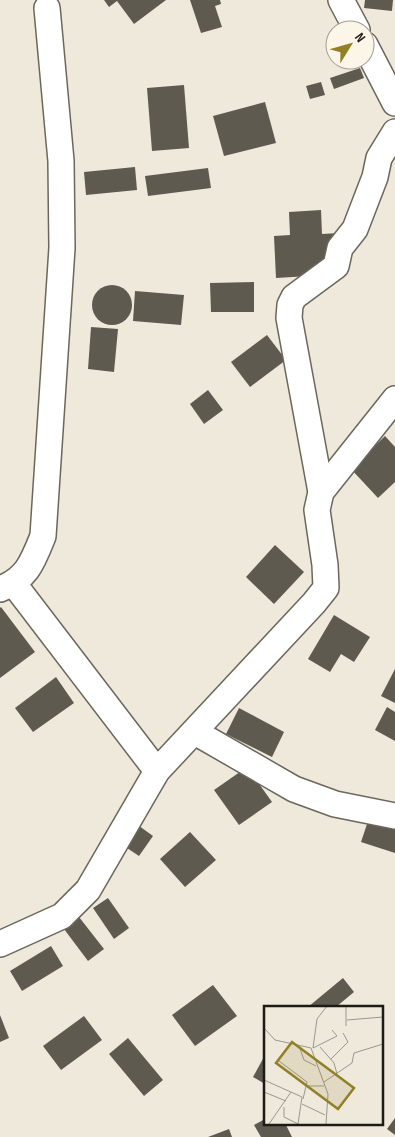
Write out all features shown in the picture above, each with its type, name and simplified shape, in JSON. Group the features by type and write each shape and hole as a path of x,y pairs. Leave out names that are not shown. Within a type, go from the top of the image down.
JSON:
{"street":[{"path":"341,0 352,20"},
{"path":"47,8 61,161 62,248 42,536 32,565 7,586 157,771"},
{"path":"375,65 395,102"},
{"path":"0,944 62,916 88,890 157,771 326,588 325,566 317,510 321,492 289,318 290,305 294,297 336,266 340,248 355,229 375,177 378,158 395,132"},
{"path":"321,492 395,399"},
{"path":"195,732 294,789 335,804 395,816"}],"building":[{"path":"104,0 166,0 134,24 117,1 109,7"},
{"path":"190,0 220,0 221,4 215,6 222,27 201,33"},
{"path":"365,0 393,0 392,11 364,8"},
{"path":"354,70 361,70 364,78 334,89 330,78"},
{"path":"321,82 325,95 310,99 306,86"},
{"path":"184,85 189,148 152,151 147,88"},
{"path":"265,102 276,143 224,156 213,116"},
{"path":"135,167 137,190 86,195 84,172"},
{"path":"208,168 211,188 148,196 145,176"},
{"path":"321,210 322,234 340,233 343,274 276,278 274,236 290,235 289,212"},
{"path":"254,282 254,312 211,312 210,283"},
{"path":"116,285 123,288 129,294 132,305 131,313 123,322 116,325 108,325 101,322 93,313 92,301 95,294 104,286"},
{"path":"135,291 184,295 181,325 133,321"},
{"path":"91,327 118,329 114,372 88,369"},
{"path":"267,335 286,360 250,387 231,362"},
{"path":"208,390 223,410 204,424 190,404"},
{"path":"385,436 395,447 395,482 378,498 351,469"},
{"path":"275,545 304,572 274,604 246,577"},
{"path":"0,608 35,652 0,678"},
{"path":"334,615 370,637 354,662 341,654 330,672 308,659"},
{"path":"395,669 395,703 381,696"},
{"path":"56,677 74,703 33,732 15,708"},
{"path":"387,707 395,712 395,741 375,730"},
{"path":"239,708 284,732 272,757 226,734"},
{"path":"247,767 272,802 239,825 214,790"},
{"path":"369,818 395,827 395,853 361,842"},
{"path":"135,823 153,836 139,856 121,844"},
{"path":"190,832 216,860 185,887 160,859"},
{"path":"108,898 129,928 114,939 93,908"},
{"path":"79,917 104,949 88,961 64,929"},
{"path":"51,946 63,966 22,991 10,971"},
{"path":"343,978 354,992 337,1006 309,1006"},
{"path":"213,985 237,1016 195,1046 172,1015"},
{"path":"0,1015 9,1038 0,1042"},
{"path":"84,1016 102,1040 61,1070 43,1046"},
{"path":"128,1038 163,1080 144,1096 109,1054"},
{"path":"264,1057 264,1083 253,1077"},
{"path":"395,1118 395,1135 387,1129"},
{"path":"264,1120 264,1124 286,1124 292,1137 261,1137 254,1125"},
{"path":"229,1129 232,1137 208,1137"}]}
